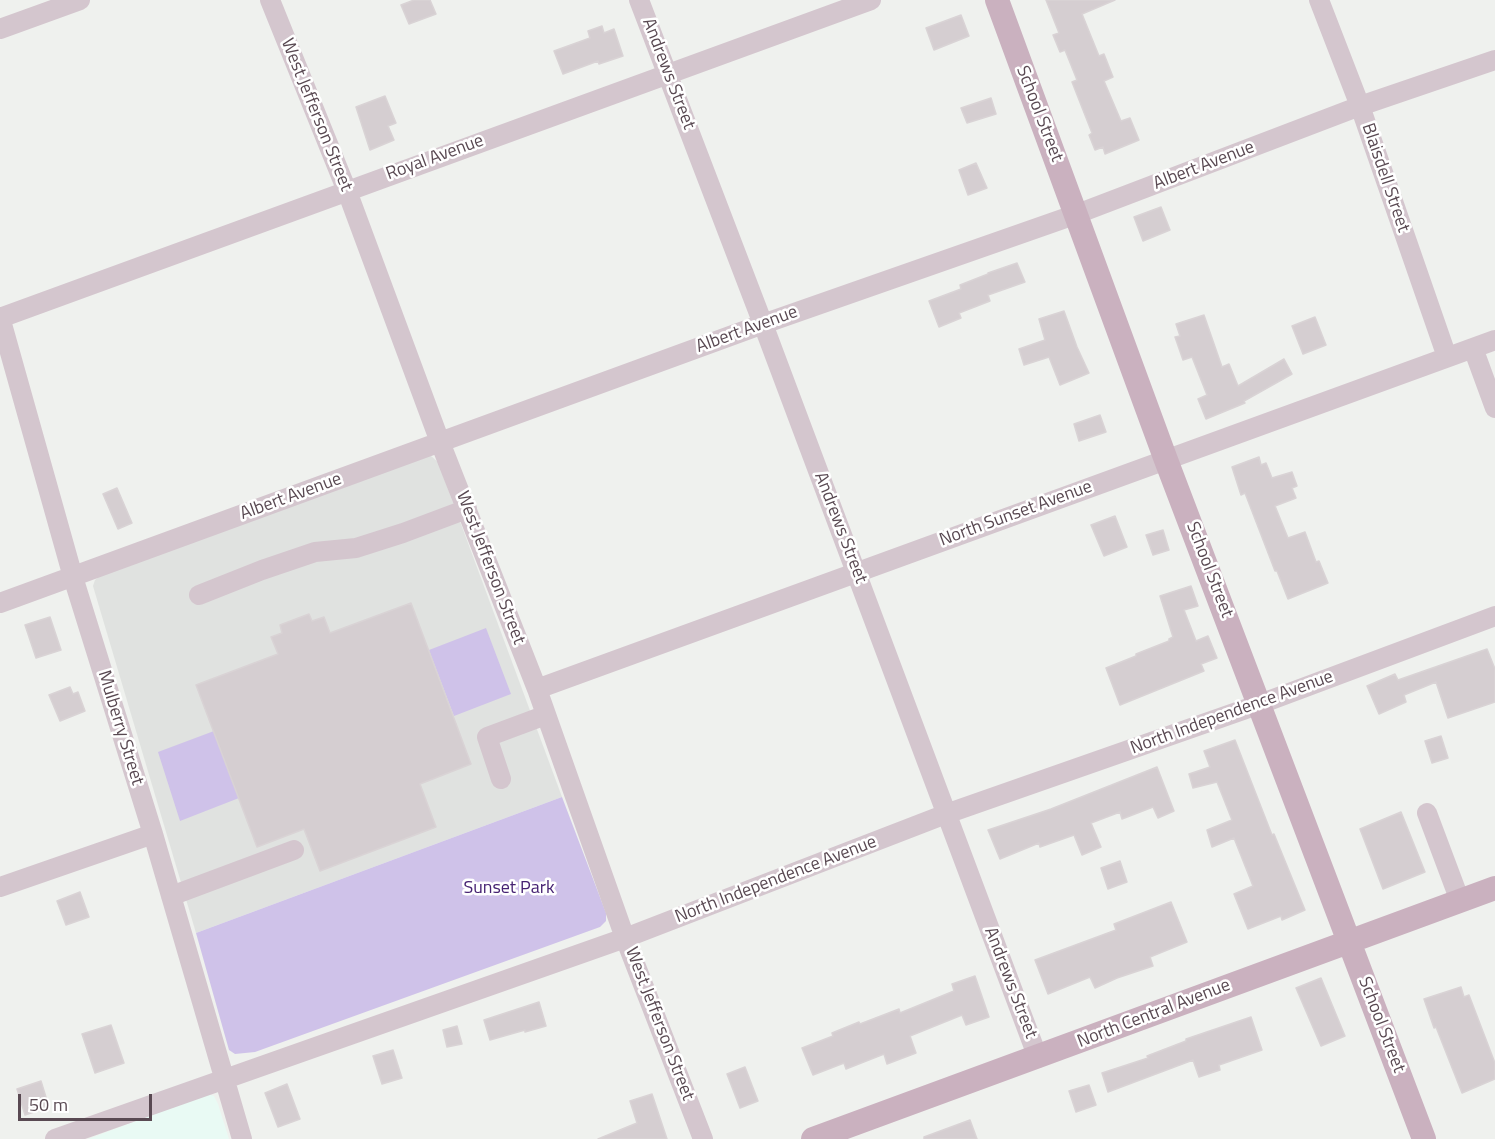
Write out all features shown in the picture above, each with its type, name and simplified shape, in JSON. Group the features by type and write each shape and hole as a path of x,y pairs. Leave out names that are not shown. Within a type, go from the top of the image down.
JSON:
{"main road":[{"name":"School Street","path":"997,0 1166,460 1424,1139"},
{"name":"North Central Avenue","path":"813,1139 854,1132 1038,1058 1349,940 1495,888"}],"street":[{"path":"0,29 80,0"},
{"name":"West Jefferson Street","path":"270,0 347,190 440,442 537,689 625,938 703,1139"},
{"name":"Andrews Street","path":"639,0 1038,1058"},
{"name":"Royal Avenue","path":"0,318 871,0"},
{"name":"Blaisdell Street","path":"1319,0 1360,106 1447,357"},
{"name":"Albert Avenue","path":"0,603 763,324 1077,214 1360,106 1495,60"},
{"name":"Mulberry Street","path":"0,318 73,577 153,834 242,1139"},
{"name":"North Sunset Avenue","path":"537,689 1495,340"},
{"path":"1473,348 1495,408"},
{"path":"199,595 315,552 356,548 467,509"},
{"name":"North Independence Avenue","path":"55,1139 625,938 946,814 1260,704 1495,616"},
{"path":"501,779 487,737 546,715"},
{"path":"1427,813 1460,901"},
{"path":"0,887 153,834"},
{"path":"171,896 294,850"}],"shaded area":[{"path":"423,455 431,456 438,462 562,797 196,933 93,586 95,580 103,573"},
{"path":"208,1094 214,1096 218,1104 229,1139 88,1139"}],"green space":[{"path":"486,628 511,694 454,716 429,650"},
{"path":"214,731 239,798 180,821 158,752"},
{"name":"Sunset Park","path":"562,797 606,913 606,921 600,927 255,1052 235,1054 229,1050 196,933"}],"building":[{"path":"414,0 430,0 436,14 409,24 401,5"},
{"path":"1046,0 1115,0 1082,14 1099,56 1104,54 1113,77 1104,81 1121,121 1130,118 1139,140 1105,154 1103,147 1095,150 1089,135 1092,133 1072,82 1077,80 1065,50 1060,52 1053,35 1059,33"},
{"path":"961,15 969,36 934,50 926,28"},
{"path":"602,26 604,33 614,29 623,56 599,64 598,61 563,74 554,51 590,38 588,31"},
{"path":"385,96 396,123 388,126 394,140 370,150 356,107"},
{"path":"991,98 996,114 967,123 961,108"},
{"path":"976,163 987,188 968,195 959,170"},
{"path":"1161,207 1170,230 1143,241 1134,217"},
{"path":"1017,263 1025,282 988,295 990,301 959,313 961,318 939,327 929,301 961,289 960,285"},
{"path":"1064,311 1089,373 1060,385 1049,357 1024,365 1019,349 1045,340 1039,319"},
{"path":"1204,315 1222,367 1229,364 1238,386 1284,359 1292,374 1244,401 1245,403 1206,419 1198,399 1207,395 1192,357 1183,360 1175,337 1180,336 1176,324"},
{"path":"1315,317 1326,345 1303,354 1292,326"},
{"path":"1100,415 1106,432 1079,441 1074,424"},
{"path":"1259,457 1261,465 1266,463 1272,478 1292,472 1297,486 1292,488 1296,498 1275,506 1288,538 1305,532 1316,562 1319,561 1328,583 1288,599 1245,493 1241,495 1232,467"},
{"path":"117,488 132,523 118,529 103,494"},
{"path":"1115,516 1127,547 1104,556 1091,525"},
{"path":"1163,530 1169,550 1153,555 1146,535"},
{"path":"1191,586 1198,606 1184,610 1196,641 1208,636 1217,658 1201,664 1204,671 1120,705 1106,668 1169,641 1173,637 1160,596"},
{"path":"411,603 471,764 420,784 436,827 320,871 304,829 257,847 196,685 278,654 271,637 282,633 280,625 309,614 312,621 324,617 330,633"},
{"path":"50,617 61,650 36,658 25,625"},
{"path":"1487,649 1495,669 1495,702 1448,718 1436,682 1404,695 1406,702 1379,714 1367,686 1395,674 1398,680"},
{"path":"70,687 73,694 78,692 85,711 60,721 49,695"},
{"path":"1441,736 1448,758 1432,763 1425,741"},
{"path":"1235,740 1272,835 1274,834 1305,910 1282,920 1281,916 1248,929 1234,894 1253,886 1234,838 1212,847 1207,830 1232,820 1217,782 1193,788 1189,774 1210,767 1204,751"},
{"path":"1157,767 1174,811 1158,818 1153,807 1122,819 1120,812 1091,823 1101,847 1082,855 1074,835 1040,847 1039,843 1000,859 988,830 1051,809"},
{"path":"1401,812 1425,872 1383,889 1360,829"},
{"path":"1120,861 1127,882 1108,889 1101,868"},
{"path":"80,892 89,917 66,925 57,901"},
{"path":"1171,902 1187,942 1150,957 1153,966 1095,988 1090,977 1048,994 1035,960 1116,930 1114,924"},
{"path":"975,976 989,1017 966,1025 962,1015 910,1036 916,1053 887,1064 884,1054 846,1069 844,1063 813,1075 802,1048 833,1036 832,1033 859,1022 860,1024 899,1009 900,1013 954,991 952,984"},
{"path":"1321,978 1345,1036 1321,1046 1296,988"},
{"path":"1461,987 1464,997 1469,995 1495,1063 1495,1079 1462,1093 1424,999"},
{"path":"539,1002 546,1026 490,1040 484,1020"},
{"path":"1251,1017 1262,1050 1219,1065 1220,1070 1199,1077 1193,1060 1108,1092 1102,1073 1148,1058 1147,1056 1186,1041 1186,1039"},
{"path":"111,1025 124,1063 95,1073 82,1034"},
{"path":"457,1026 462,1044 447,1047 443,1030"},
{"path":"393,1050 402,1078 382,1084 373,1056"},
{"path":"745,1067 758,1101 740,1108 727,1074"},
{"path":"41,1081 49,1107 25,1115 17,1089"},
{"path":"287,1084 300,1119 278,1127 265,1093"},
{"path":"1089,1085 1096,1105 1076,1112 1069,1091"},
{"path":"652,1094 667,1139 598,1139 637,1123 630,1101"},
{"path":"970,1120 977,1139 924,1139 924,1137"}]}
